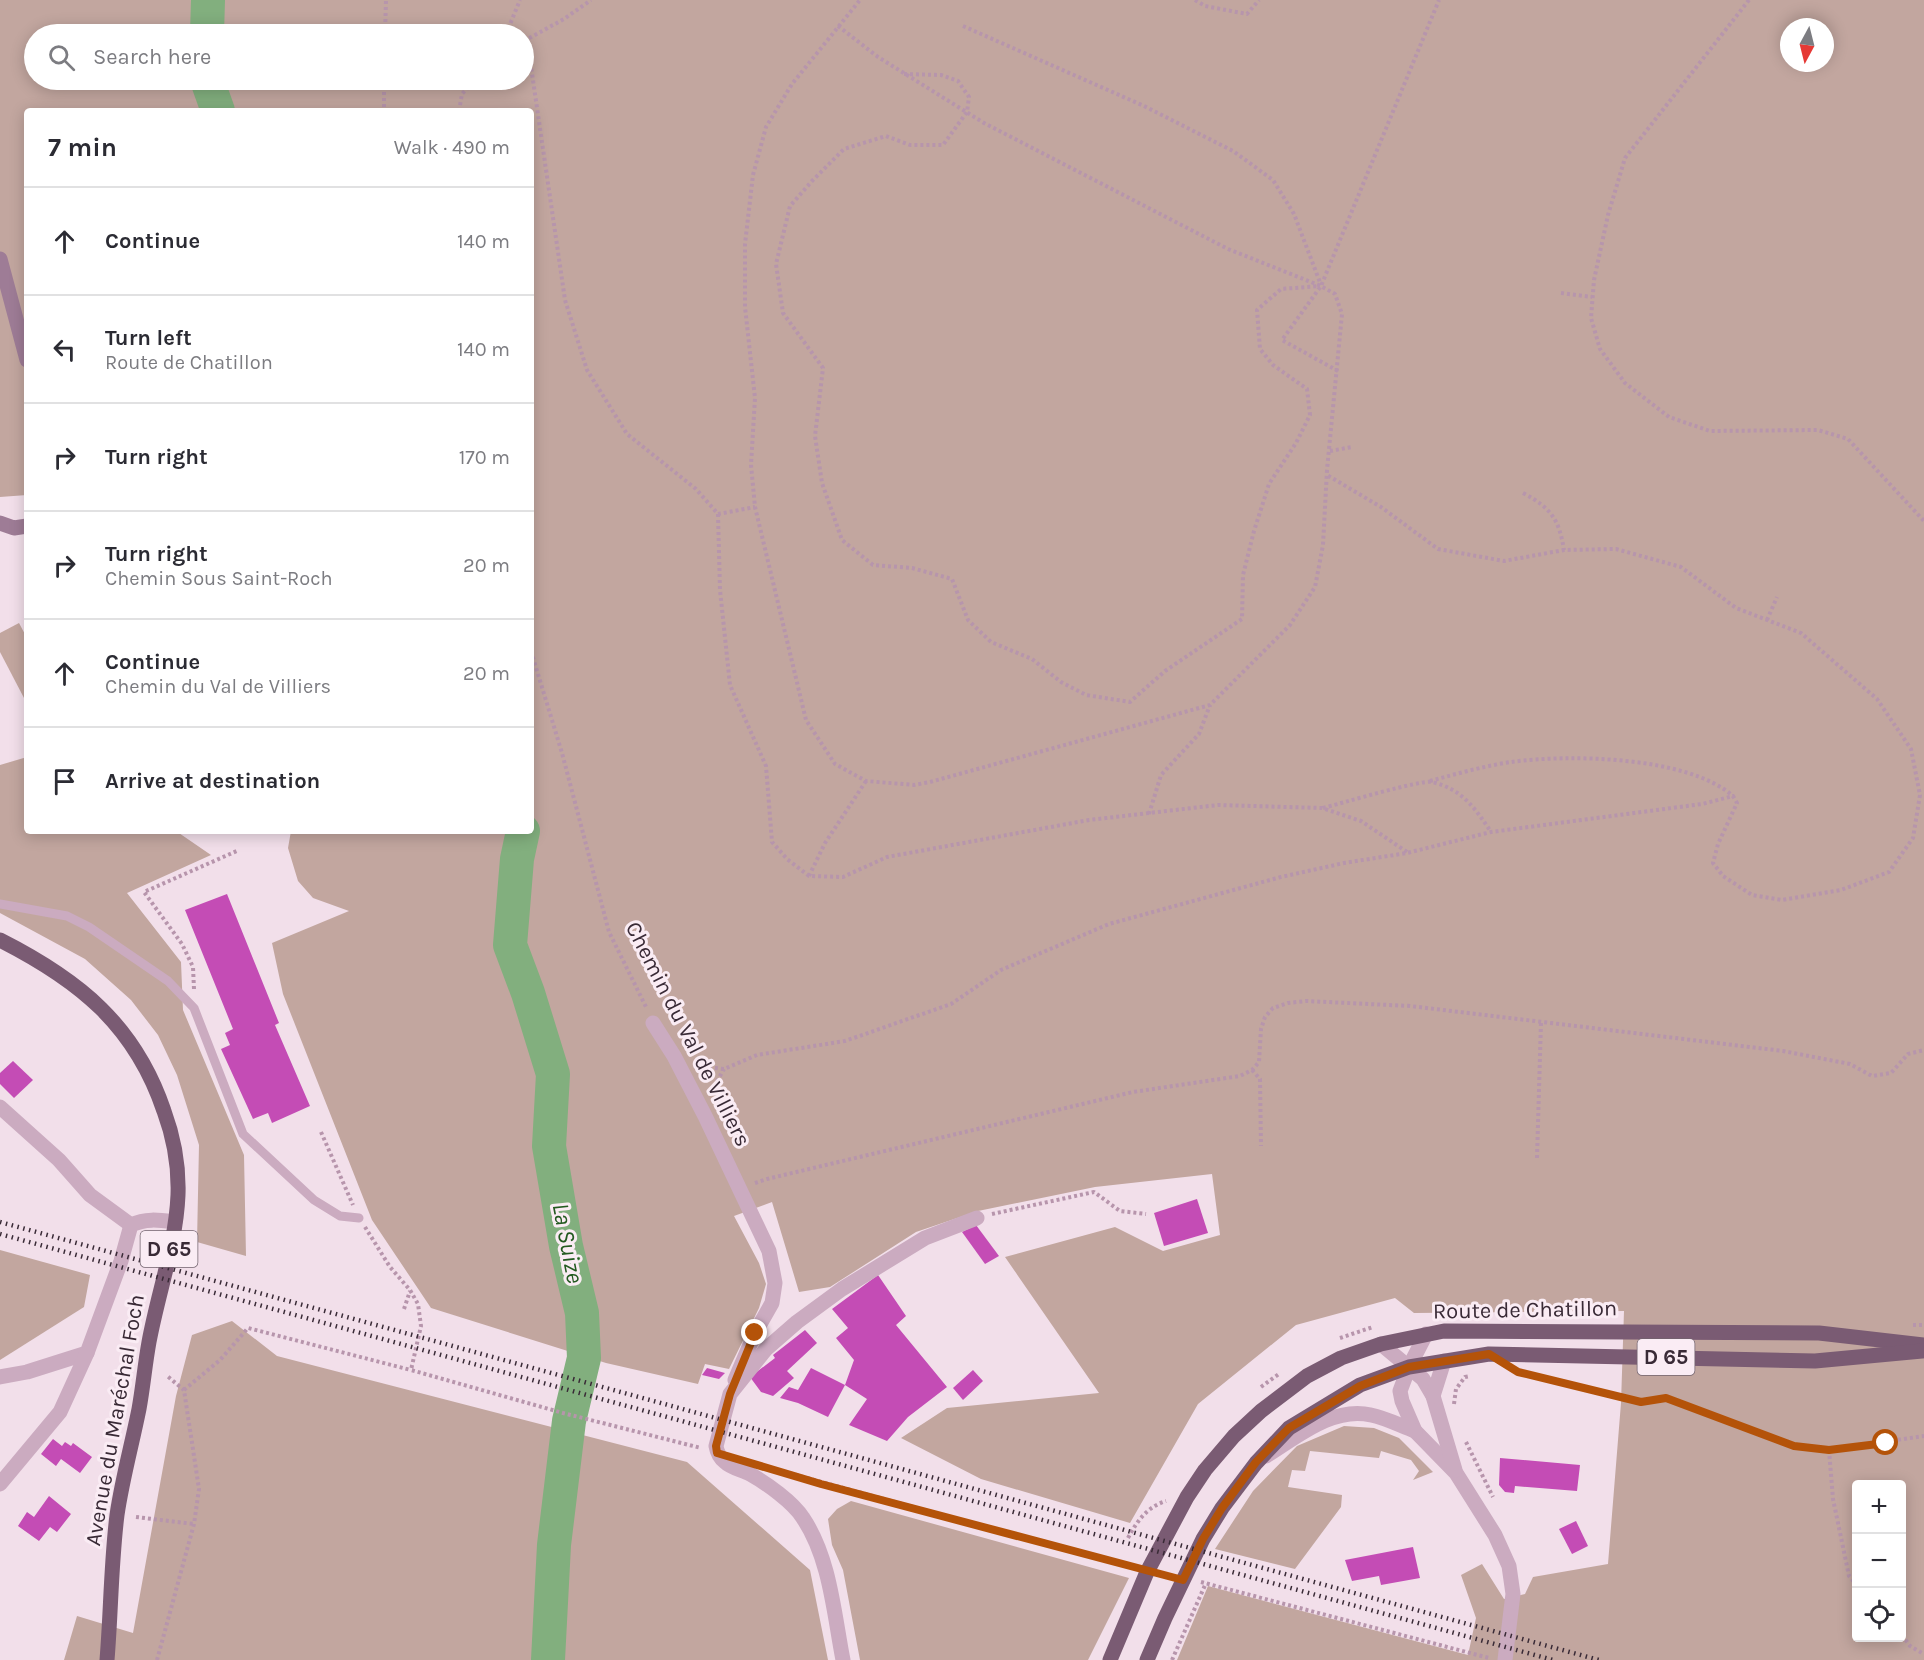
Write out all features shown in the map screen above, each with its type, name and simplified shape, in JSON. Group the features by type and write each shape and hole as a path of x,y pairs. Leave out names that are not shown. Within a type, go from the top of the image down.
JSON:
{"main road":[{"path":"0,259 24,349"},
{"path":"0,523 14,528 24,526"},
{"name":"Avenue du Maréchal Foch","path":"0,940 51,968 95,1003 130,1040 142,1058 162,1104 176,1152 178,1197 175,1222 149,1342 139,1407 117,1515 107,1660"},
{"name":"Route de Chatillon","path":"1110,1660 1148,1572 1187,1497 1205,1470 1234,1436 1261,1411 1307,1376 1341,1358 1381,1344 1444,1331 1819,1333 1924,1345"},
{"name":"Route de Chatillon","path":"1147,1660 1203,1539 1222,1508 1256,1462 1289,1428 1360,1386 1409,1367 1489,1354 1815,1360 1924,1351"}],"street":[{"name":"Chemin du Val de Villiers","path":"654,1023 690,1086 741,1189 769,1251 775,1283 772,1304 755,1333 730,1394 716,1446 717,1453"},
{"path":"0,1107 59,1160 90,1195 131,1225"},
{"path":"730,1394 766,1349 797,1322 842,1289 925,1238 977,1218"},
{"path":"0,1484 60,1412 87,1353 121,1261 131,1225 140,1220 154,1219 175,1222"},
{"path":"1426,1334 1400,1391 1402,1401 1415,1431 1456,1473 1495,1535 1509,1566 1513,1594 1505,1660"},
{"path":"1381,1344 1423,1379 1433,1396 1456,1473"},
{"path":"0,1377 27,1372 87,1353"},
{"path":"1433,1396 1444,1360"},
{"path":"1256,1462 1319,1423 1348,1413 1371,1415 1415,1431"},
{"path":"717,1453 725,1462 751,1474 782,1497 803,1517 817,1546 826,1573 843,1660"}],"lane":[{"path":"0,904 67,916 89,927 168,981 194,1008 243,1134 314,1200 340,1216 359,1218"}],"path":[{"path":"385,24 386,0"},
{"path":"510,24 520,0"},
{"path":"534,35 564,19 591,0"},
{"path":"860,0 792,84 766,127 753,175 745,244 745,308 755,398 751,465 755,507 806,720 835,764 866,781 914,785 1210,705"},
{"path":"1195,0 1205,6 1247,14 1259,0"},
{"path":"1338,371 1282,340 1321,286 1439,0"},
{"path":"1749,0 1625,158 1608,215 1594,280 1591,318 1600,349 1625,383 1669,417 1710,430 1818,430 1848,439 1924,521"},
{"path":"838,26 903,74 967,112 1228,249 1321,286 1335,294 1342,314 1323,545 1315,587 1290,625 1210,705 1199,734 1161,775 1149,814"},
{"path":"963,26 1144,106 1233,151 1273,180 1294,214 1321,286"},
{"path":"903,74 941,75 958,81 969,97 967,112 943,145 910,145 886,136 844,149 790,206 776,264 783,313 823,368 815,436 822,483 842,540 873,565 912,568 952,579 968,620 991,642 1032,659 1061,682 1086,695 1130,702 1165,671 1242,619 1243,575 1269,484 1296,443 1310,415 1307,389 1273,365 1260,349 1257,310 1281,289 1321,286"},
{"path":"384,90 384,108"},
{"path":"460,108 462,94 466,90"},
{"path":"533,90 565,300 587,370 627,434 696,489 718,514 720,590 730,685 766,766 772,843 787,859 809,876 843,877 887,857 1089,820 1218,805 1322,808 1510,762 1584,757 1662,766 1698,775 1724,787 1737,803 1718,844 1713,863 1723,876 1752,895 1782,900 1841,890 1889,872 1913,838 1920,795 1911,749 1877,699 1801,633 1736,608 1681,567 1616,549 1564,550 1504,561 1438,549 1381,507 1327,475"},
{"path":"1561,293 1592,297"},
{"path":"1330,451 1352,447"},
{"path":"1523,493 1538,501 1551,513 1560,530 1564,550"},
{"path":"718,514 755,507"},
{"path":"1767,620 1777,597"},
{"name":"Chemin du Val de Villiers","path":"534,661 562,753 609,932 654,1023"},
{"path":"809,876 825,843 866,781"},
{"path":"1430,781 1451,789 1471,803 1491,832"},
{"path":"724,1069 758,1055 845,1041 951,1004 1001,970 1109,924 1281,877 1344,863 1407,853 1491,832 1702,804 1733,796"},
{"path":"1322,808 1361,821 1407,853"},
{"path":"194,1008 193,967 182,944 144,892 239,850"},
{"path":"741,1189 767,1179 1110,1098 1240,1076 1252,1070 1259,1062 1261,1029 1265,1017 1273,1008 1288,1003 1306,1001 1410,1006 1783,1051 1850,1064 1872,1076 1891,1073 1908,1054 1924,1050"},
{"path":"1537,1158 1541,1022"},
{"path":"1252,1070 1260,1079 1261,1146"},
{"path":"321,1132 359,1218 390,1267 410,1290 417,1304 421,1326 411,1370"},
{"path":"977,1218 1012,1208 1094,1192 1120,1211 1146,1214"},
{"path":"404,1309 410,1290"},
{"path":"184,1390 220,1360 248,1328 717,1453"},
{"path":"1518,1372 1641,1402 1666,1398 1794,1446 1829,1450 1924,1436"},
{"path":"157,1660 194,1524 200,1489 184,1390 166,1375"},
{"path":"1454,1410 1456,1389 1465,1377 1476,1375"},
{"path":"1464,1439 1498,1507"},
{"path":"1829,1450 1833,1499 1849,1576 1852,1579"},
{"path":"769,1468 1148,1572"},
{"path":"1128,1538 1138,1520 1156,1505 1170,1500"},
{"path":"136,1517 194,1524"},
{"path":"1183,1580 1206,1583 1480,1655"},
{"path":"1172,1660 1206,1583"},
{"path":"1906,1640 1910,1646 1924,1654"}],"shaded area":[{"path":"0,0 1924,0 1924,1660 1177,1660 1208,1586 1468,1655 1476,1618 1461,1575 1482,1564 1504,1599 1525,1594 1533,1577 1608,1564 1621,1403 1624,1311 1414,1313 1395,1298 1296,1325 1198,1404 1130,1523 981,1479 901,1438 947,1408 1099,1393 1005,1257 1115,1227 1163,1251 1220,1235 1212,1174 1095,1187 978,1211 916,1232 830,1287 799,1292 772,1202 734,1216 759,1263 766,1284 759,1308 729,1369 705,1364 698,1384 606,1363 431,1308 372,1220 283,994 272,943 349,911 313,898 298,881 288,848 290,834 534,834 534,108 24,108 24,495 0,497"},
{"path":"19,623 24,632 24,698 0,652 0,633"},
{"path":"24,758 24,834 180,834 211,855 127,893 181,962 183,1010 244,1155 246,1256 197,1242 199,1145 177,1075 158,1035 131,1000 85,959 0,913 0,765"},
{"path":"0,1250 90,1275 84,1307 0,1360"},
{"path":"232,1321 277,1356 687,1462 810,1570 828,1660 64,1660 77,1616 133,1633 176,1396 192,1335"},
{"path":"1344,1426 1374,1428 1399,1438 1433,1472 1413,1480 1419,1471 1411,1460 1381,1451 1379,1458 1310,1451 1305,1471 1292,1470 1288,1487 1342,1495 1341,1507 1295,1569 1215,1549 1253,1491 1297,1446"},
{"path":"851,1501 1129,1578 1088,1660 860,1660 843,1570 832,1545 828,1519 837,1509"}],"building":[{"path":"227,894 279,1023 275,1025 310,1106 272,1123 268,1113 253,1119 221,1049 230,1045 225,1033 233,1029 185,910"},
{"path":"13,1061 33,1080 14,1098 0,1084 0,1073"},
{"path":"1197,1199 1208,1233 1164,1246 1154,1213"},
{"path":"976,1225 999,1256 985,1264 962,1232"},
{"path":"878,1275 906,1316 896,1325 947,1387 908,1417 887,1441 849,1425 867,1399 845,1385 854,1360 836,1338 848,1328 832,1309"},
{"path":"805,1330 817,1343 787,1371 794,1378 773,1396 761,1392 750,1377"},
{"path":"707,1368 725,1373 719,1379 702,1375"},
{"path":"811,1368 845,1385 828,1417 798,1403 780,1398 789,1387 798,1390"},
{"path":"973,1370 983,1381 963,1400 953,1388"},
{"path":"53,1439 62,1446 65,1442 71,1446 73,1443 92,1457 80,1473 61,1459 56,1466 41,1454"},
{"path":"1500,1458 1580,1465 1577,1491 1515,1486 1514,1493 1505,1492 1499,1485"},
{"path":"49,1496 71,1514 57,1532 50,1527 39,1541 18,1526 27,1512 34,1517"},
{"path":"1576,1521 1588,1546 1572,1554 1559,1529"},
{"path":"1413,1547 1420,1578 1381,1585 1379,1576 1352,1581 1345,1560"}],"waterway":[{"name":"La Suize","path":"207,24 208,0"},
{"name":"La Suize","path":"211,90 217,108"},
{"name":"La Suize","path":"522,834 517,859 510,945 528,993 553,1074 549,1146 566,1246 582,1313 584,1358 569,1421 554,1545 548,1660"}],"railway":[{"path":"0,1222 1599,1660"},
{"path":"0,1234 1553,1660"}],"route":[{"path":"755,1333 730,1394 716,1446 717,1453 821,1484 1183,1580 1203,1539 1222,1508 1256,1462 1289,1428 1360,1386 1409,1367 1444,1360 1489,1354 1518,1372 1641,1402 1666,1398 1794,1446 1829,1450 1886,1443"}]}
